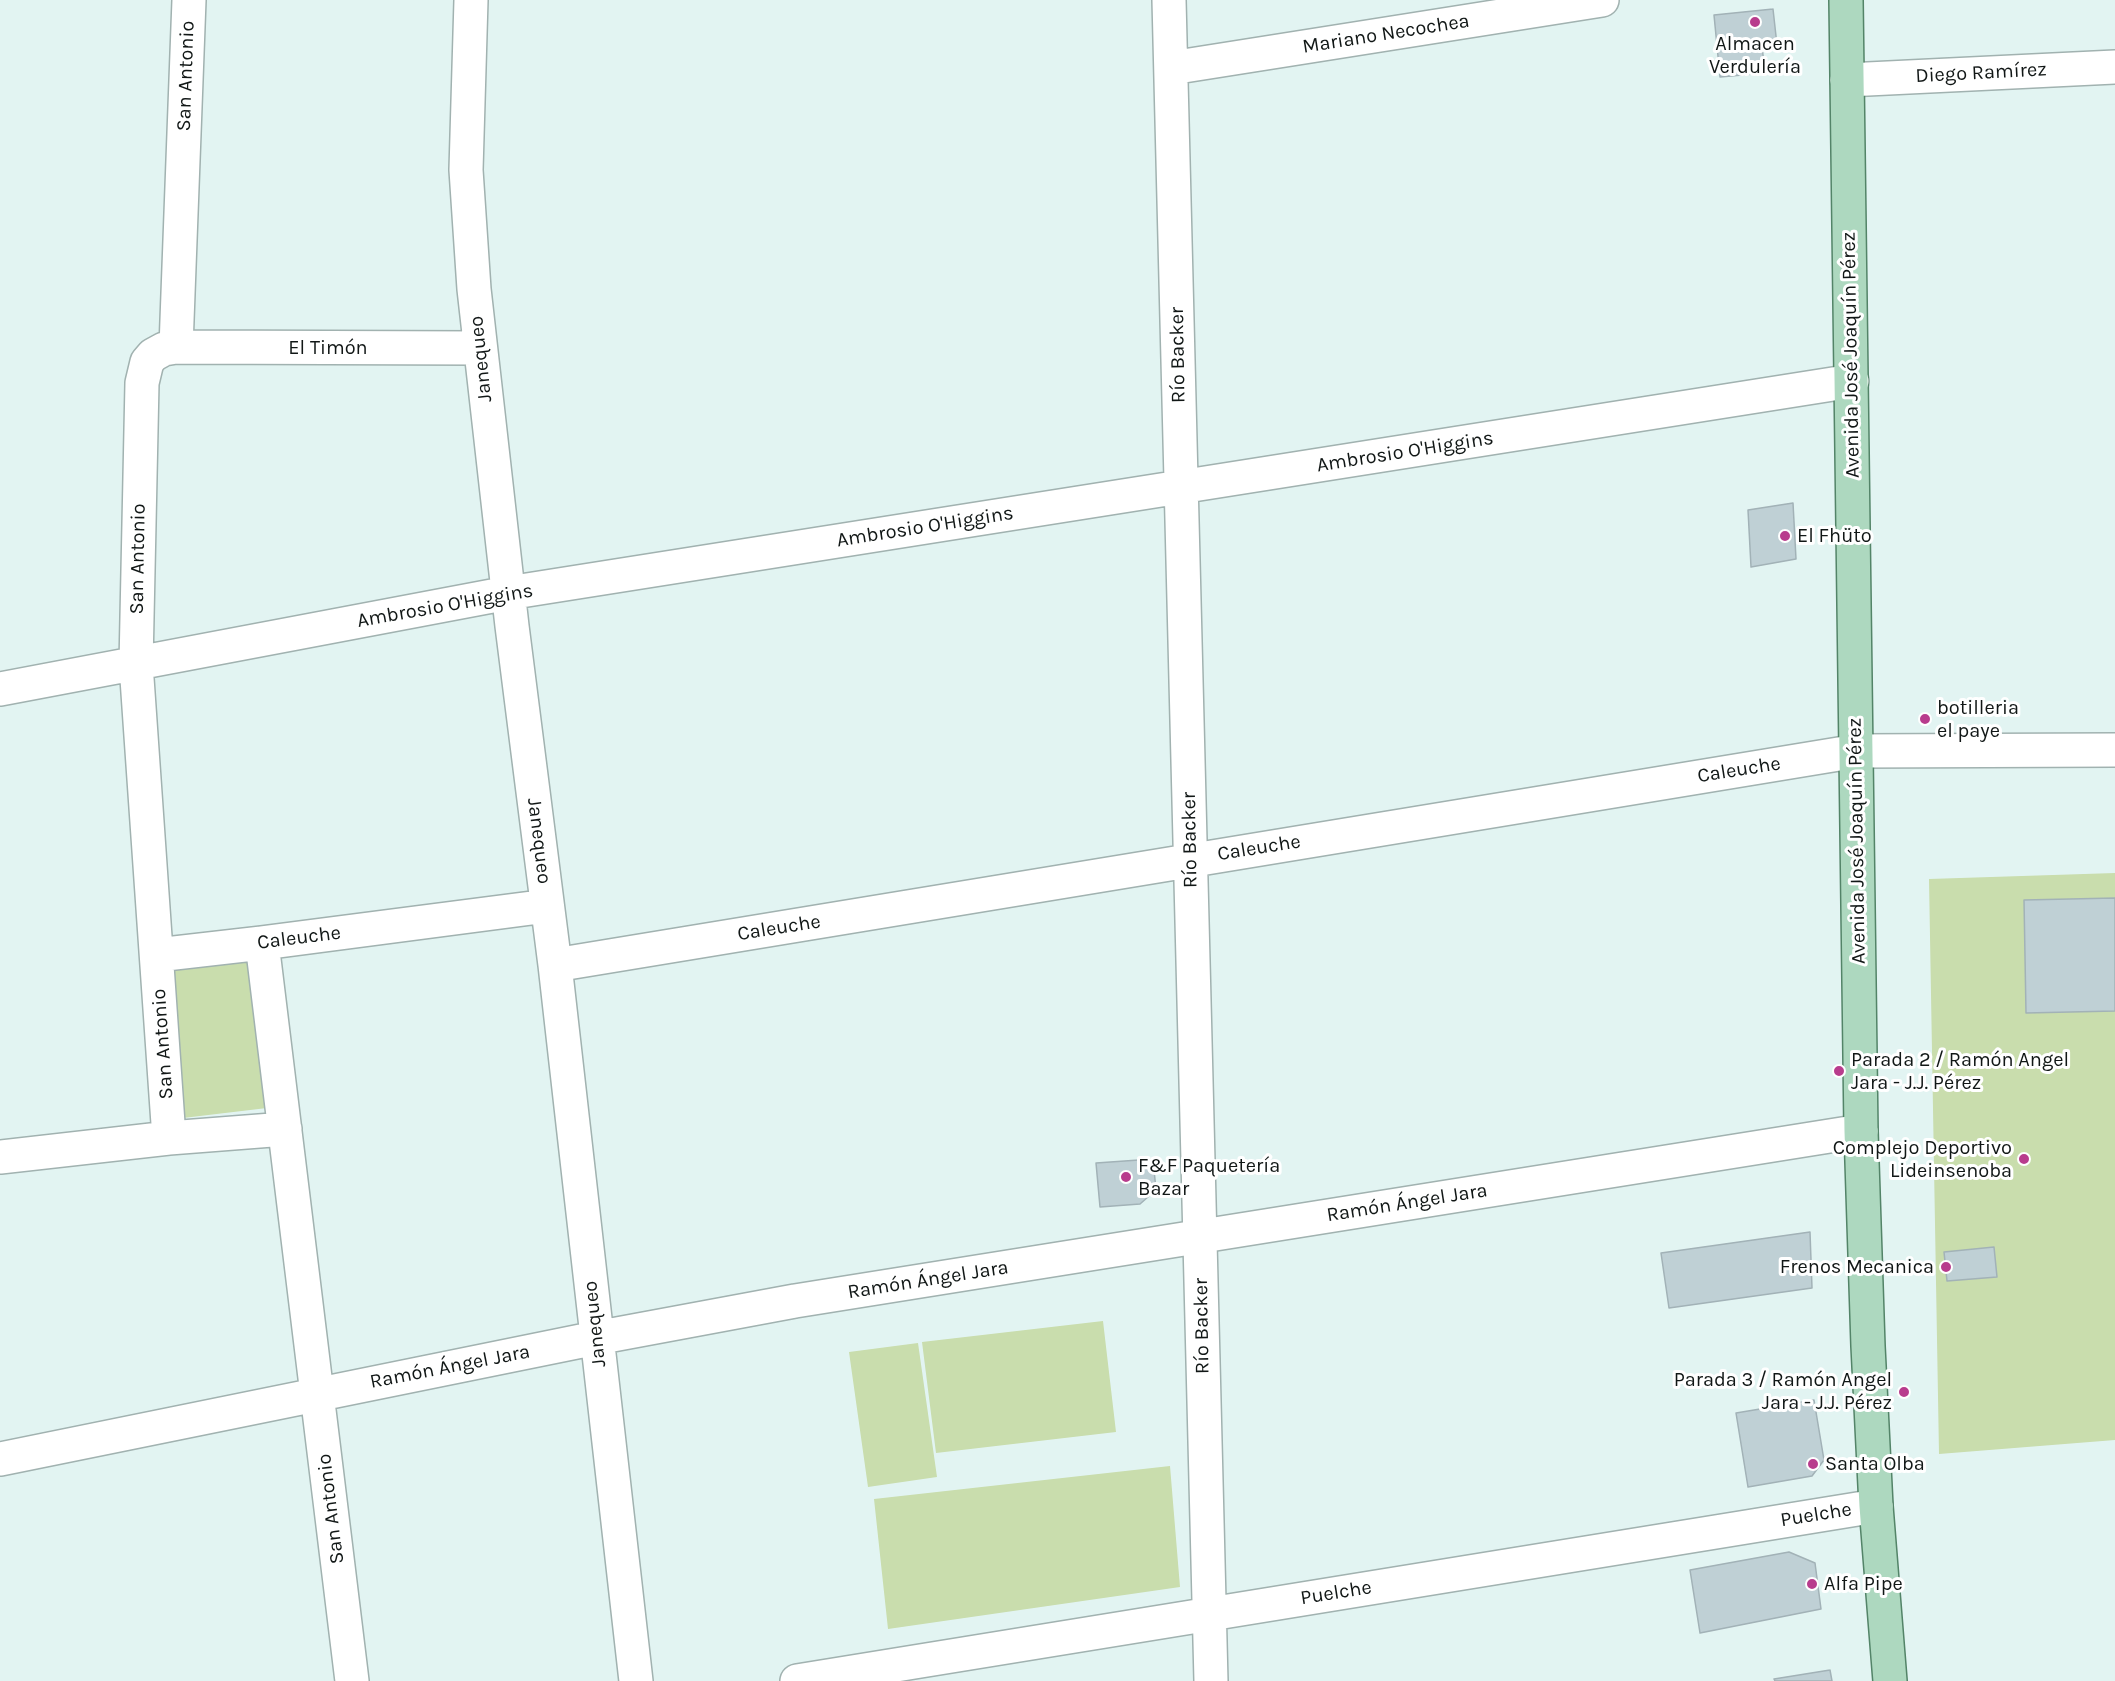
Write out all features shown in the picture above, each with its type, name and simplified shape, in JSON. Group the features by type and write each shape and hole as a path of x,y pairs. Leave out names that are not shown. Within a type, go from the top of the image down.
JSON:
{"main road":[{"name":"Avenida José Joaquín Pérez","path":"1846,0 1861,1131 1876,1506 1890,1681"}],"street":[{"name":"San Antonio","path":"169,1138 136,664 141,382 147,362 153,355 164,349 176,347 189,0"},
{"name":"Janequeo","path":"471,0 466,170 469,237 508,593 555,965 636,1681"},
{"name":"Río Backer","path":"1169,0 1211,1681"},
{"name":"Mariano Necochea","path":"1171,68 1602,0"},
{"name":"Diego Ramírez","path":"1847,80 2115,67"},
{"name":"El Timón","path":"176,347 480,348"},
{"name":"Ambrosio O'Higgins","path":"0,689 508,593 1852,381"},
{"name":"Caleuche","path":"555,965 1857,751 2115,750"},
{"name":"Caleuche","path":"157,955 547,906"},
{"name":"San Antonio","path":"262,943 352,1681"},
{"path":"0,1157 169,1138 285,1129"},
{"name":"Ramón Ángel Jara","path":"0,1459 596,1338 929,1279 1861,1131"},
{"name":"Puelche","path":"796,1681 1876,1506"}],"green space":[{"name":"Complejo Deportivo Lideinsenoba","path":"2115,873 2115,1440 1939,1454 1929,879"},
{"path":"250,955 267,1108 183,1118 172,963"},
{"path":"1103,1321 1116,1432 936,1453 922,1342"},
{"path":"918,1343 937,1477 868,1487 849,1352"},
{"path":"1170,1466 1180,1587 888,1629 874,1499"}],"building":[{"path":"1773,9 1777,45 1762,46 1765,73 1720,77 1714,15"},
{"path":"1793,503 1796,559 1751,567 1748,510"},
{"path":"2115,898 2115,1011 2026,1013 2024,900"},
{"name":"F&F Paquetería Bazar","path":"1153,1159 1156,1190 1140,1204 1100,1207 1096,1163"},
{"path":"1810,1232 1812,1288 1669,1308 1661,1253"},
{"path":"1994,1247 1997,1277 1947,1281 1944,1252"},
{"path":"1814,1400 1824,1460 1812,1476 1748,1487 1736,1413"},
{"path":"1789,1552 1815,1563 1821,1609 1700,1633 1690,1570"},
{"path":"1830,1670 1832,1681 1775,1681 1774,1679"}],"place":[{"name":"Almacen Verdulería","path":"1755,22"},
{"name":"El Fhüto","path":"1785,536"},
{"name":"botilleria el paye","path":"1925,719"},
{"name":"Parada 2 / Ramón Angel Jara - J.J. Pérez","path":"1839,1071"},
{"name":"Complejo Deportivo Lideinsenoba","path":"2024,1159"},
{"name":"F&F Paquetería Bazar","path":"1126,1177"},
{"name":"Frenos Mecanica","path":"1946,1267"},
{"name":"Parada 3 / Ramón Angel Jara - J.J. Pérez","path":"1904,1392"},
{"name":"Santa Olba","path":"1813,1464"},
{"name":"Alfa Pipe","path":"1812,1584"}]}
